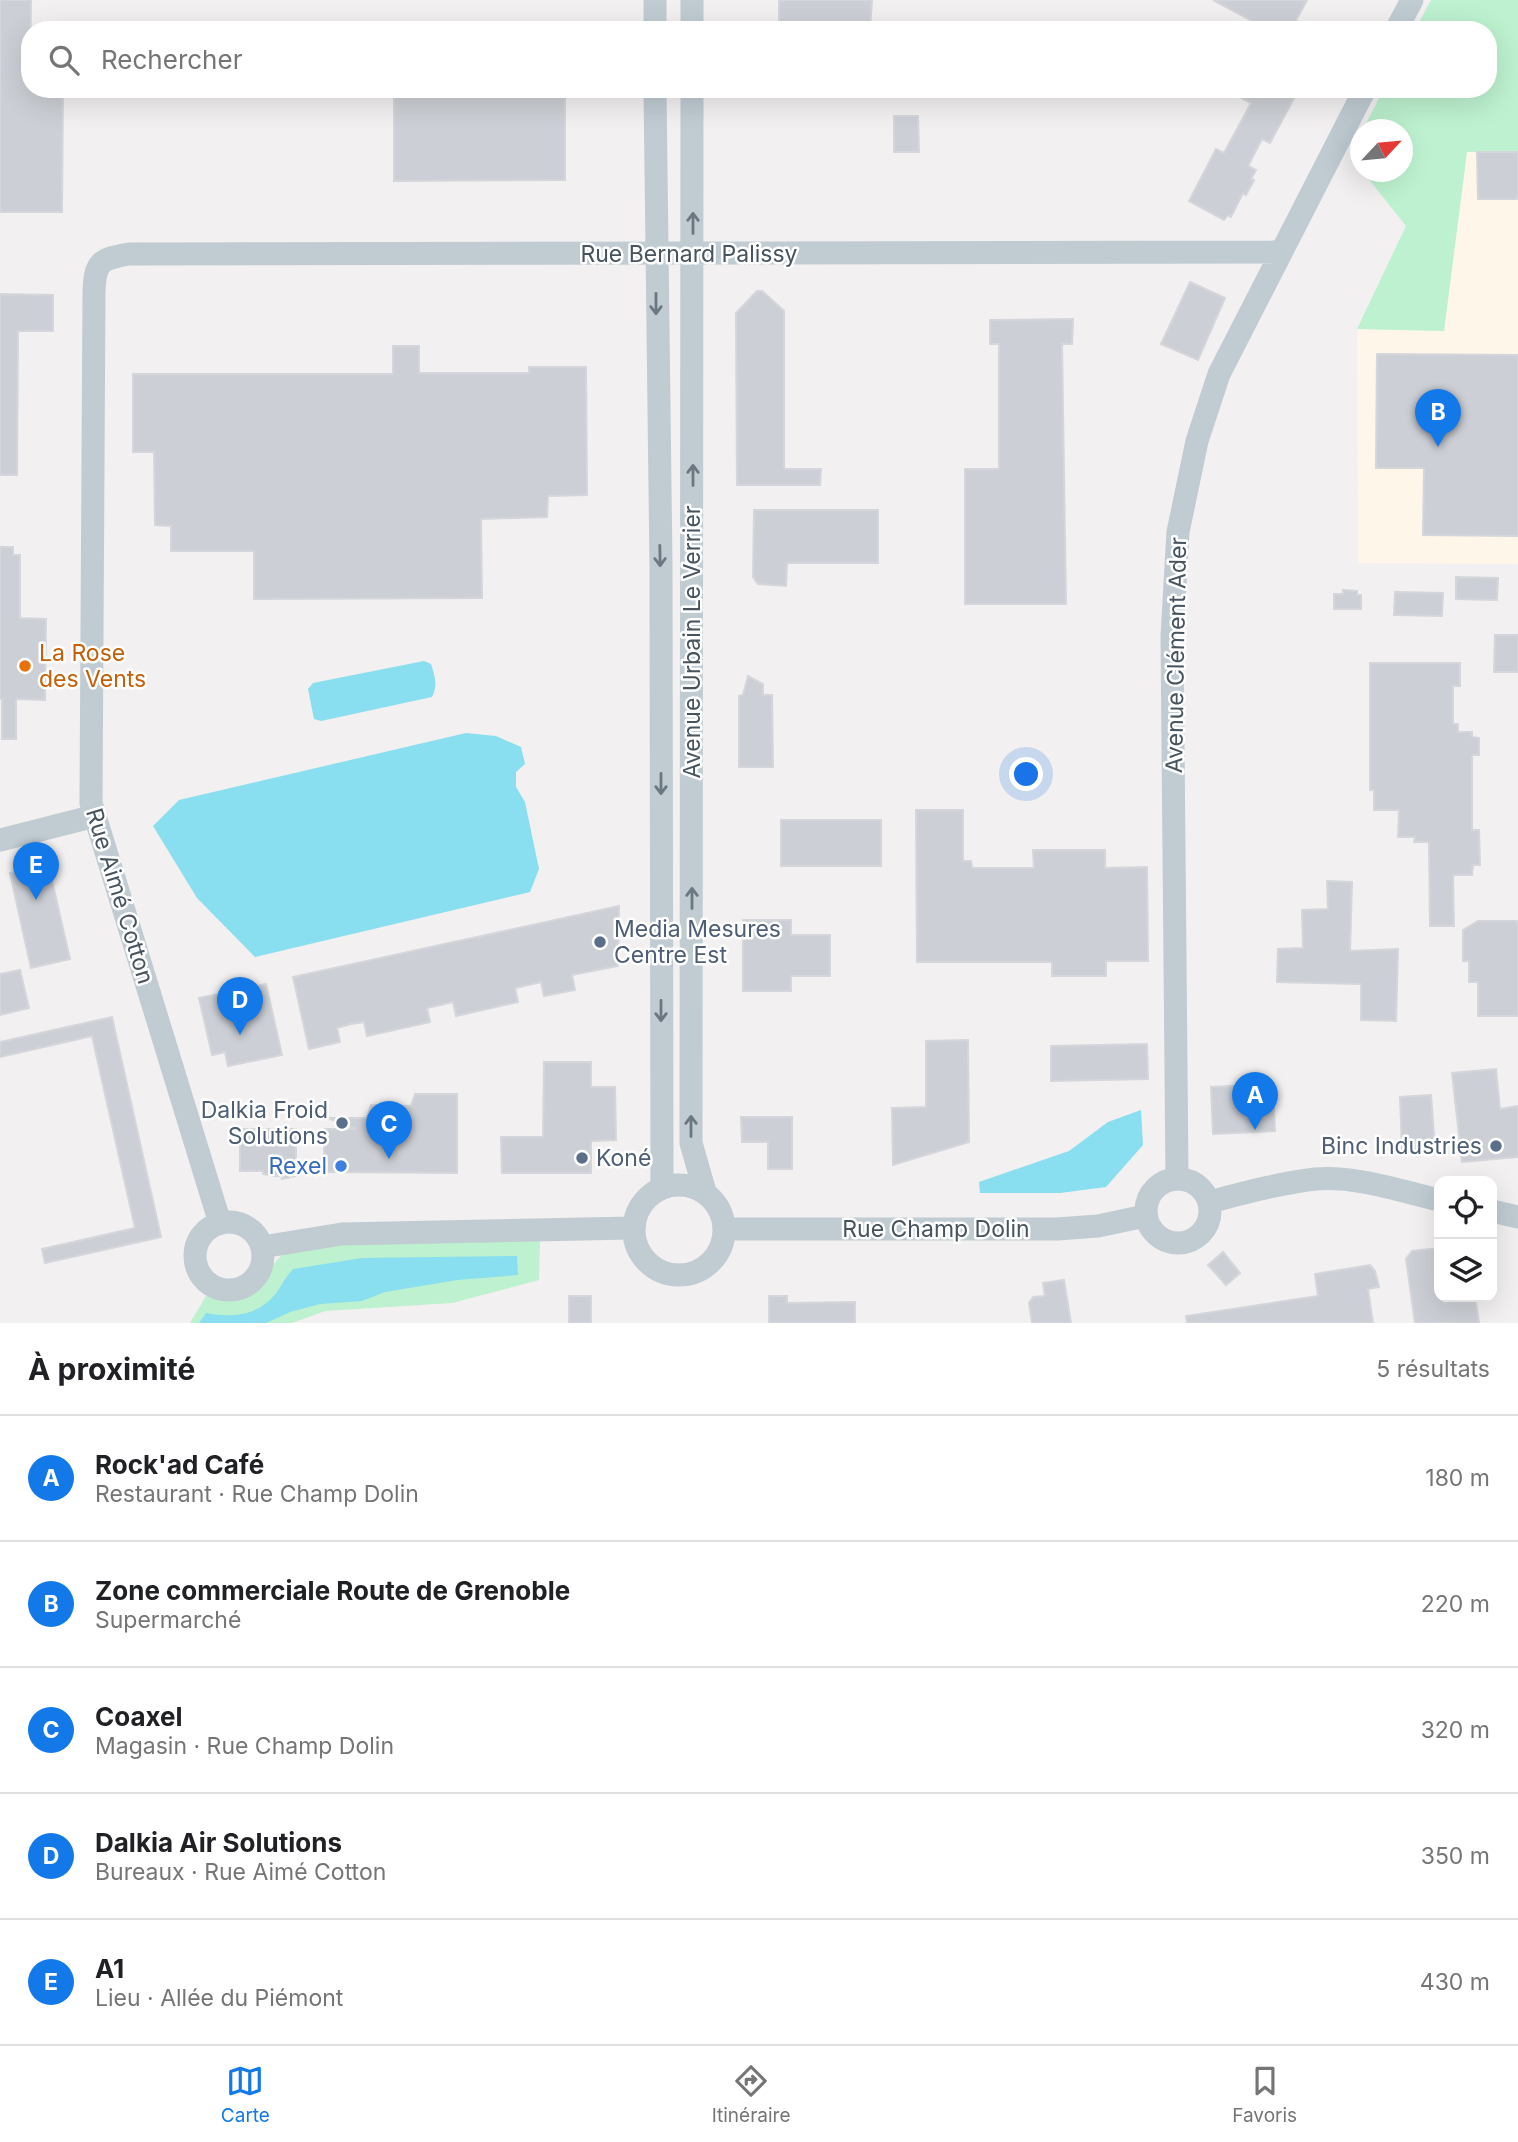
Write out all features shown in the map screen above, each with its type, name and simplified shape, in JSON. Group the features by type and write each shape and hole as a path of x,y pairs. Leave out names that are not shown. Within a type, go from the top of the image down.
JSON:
{"street":[{"path":"655,21 656,0"},
{"path":"692,0 692,21"},
{"path":"1401,21 1412,0"},
{"name":"Avenue Urbain Le Verrier","path":"655,98 661,567 662,1188"},
{"name":"Avenue Urbain Le Verrier","path":"692,98 691,1143 705,1192"},
{"name":"Avenue Clément Ader","path":"1177,1178 1172,636 1178,532 1197,441 1219,374 1361,98"},
{"name":"Rue Bernard Palissy","path":"99,264 107,258 128,254 1281,252"},
{"name":"Rue Aimé Cotton","path":"99,264 94,273 91,803 220,1223"},
{"path":"0,839 95,816"},
{"path":"1177,1178 1188,1180 1205,1192 1209,1202 1208,1223 1194,1239 1185,1242 1164,1240 1149,1226 1146,1202 1153,1189 1164,1181 1177,1178"},
{"path":"1209,1202 1253,1190 1317,1179 1369,1184 1434,1199"},
{"path":"684,1185 705,1192 716,1202 722,1215 725,1229 723,1244 706,1268 678,1276 663,1273 641,1254 633,1228 642,1204 662,1188 684,1185"},
{"path":"1497,1212 1518,1217"},
{"name":"Rue Champ Dolin","path":"725,1229 1057,1229 1098,1226 1146,1216"},
{"path":"230,1222 250,1230 261,1247 263,1258 254,1279 234,1290 212,1286 203,1279 197,1269 196,1246 201,1236 220,1223 230,1222"},
{"path":"261,1247 342,1234 633,1228"}],"shaded area":[{"path":"1467,152 1518,152 1518,564 1358,563 1357,329 1444,331"}],"green space":[{"path":"1431,0 1518,0 1518,152 1467,152 1444,331 1357,329 1406,226 1371,182 1413,182 1413,119 1368,119 1379,98 1497,98 1497,21 1420,21"},
{"path":"361,1240 540,1240 539,1280 452,1303 325,1311 292,1323 190,1323 206,1296 236,1298 250,1294 265,1279 276,1261 290,1251"}],"water":[{"path":"424,661 431,664 435,677 432,697 321,721 314,719 308,689 313,683"},
{"path":"466,733 496,736 521,747 525,764 516,772 516,787 525,802 539,869 530,892 255,957 197,898 153,826 179,800"},
{"path":"1141,1110 1143,1145 1106,1187 1060,1193 980,1193 979,1182 1069,1151 1108,1122"},
{"path":"517,1256 518,1275 457,1280 385,1292 362,1301 320,1304 290,1312 266,1323 199,1323 206,1313 235,1315 262,1306 277,1292 293,1269 362,1258"}],"building":[{"path":"0,0 31,0 31,21 21,21 21,98 63,98 62,212 0,212"},
{"path":"779,0 872,0 871,21 779,21"},
{"path":"1213,0 1307,0 1296,21 1252,21"},
{"path":"394,98 565,98 565,180 394,181"},
{"path":"1242,98 1294,98 1270,143 1262,139 1248,166 1256,170 1251,179 1254,180 1246,195 1243,193 1231,217 1228,215 1224,220 1189,201 1216,149 1224,153 1251,103"},
{"path":"894,116 918,116 919,152 894,152"},
{"path":"1477,152 1518,152 1518,199 1478,199"},
{"path":"1190,282 1225,298 1198,360 1161,344"},
{"path":"757,291 762,291 784,311 784,469 821,469 820,485 737,485 736,313"},
{"path":"0,294 53,295 53,331 18,331 17,475 0,475"},
{"path":"1073,319 1072,344 1062,344 1066,604 965,604 965,469 999,469 999,344 990,344 990,320"},
{"path":"393,346 419,346 419,373 529,373 529,367 586,367 587,495 548,496 547,517 481,519 482,598 254,599 254,551 171,551 171,526 155,525 154,452 133,452 133,374 393,374"},
{"path":"1377,354 1518,355 1518,536 1423,535 1424,468 1376,468"},
{"path":"754,510 878,510 878,563 787,563 786,586 758,584 753,577"},
{"path":"0,547 13,547 13,555 20,555 20,618 46,619 45,700 16,699 16,739 2,739"},
{"path":"1456,577 1498,578 1497,600 1456,599"},
{"path":"1343,590 1357,591 1357,595 1361,595 1361,609 1334,609 1334,594 1343,594"},
{"path":"1395,592 1443,593 1442,616 1394,615"},
{"path":"1495,635 1518,635 1518,672 1494,672"},
{"path":"1370,663 1460,663 1460,686 1453,686 1453,724 1458,724 1458,732 1472,732 1472,737 1479,738 1479,755 1472,755 1472,830 1479,830 1480,865 1473,865 1472,875 1453,875 1454,926 1430,926 1429,842 1414,842 1415,837 1398,837 1399,810 1374,810 1374,790 1370,790"},
{"path":"748,676 763,684 763,695 772,695 773,767 739,767 739,696 743,695"},
{"path":"916,810 963,810 963,861 971,861 972,868 1034,868 1033,850 1105,850 1105,868 1147,867 1148,961 1106,961 1106,976 1052,976 1052,962 917,962"},
{"path":"781,820 881,820 881,866 781,866"},
{"path":"37,867 40,879 51,876 70,959 31,968 10,873"},
{"path":"1327,881 1352,882 1350,951 1398,949 1396,1021 1361,1020 1361,984 1277,982 1278,949 1303,948 1302,910 1328,909"},
{"path":"619,906 618,966 572,975 575,990 544,996 541,982 515,988 518,1002 456,1016 453,1002 427,1008 430,1022 367,1036 364,1022 351,1024 337,1028 340,1042 309,1049 293,977"},
{"path":"743,920 791,920 791,935 830,935 830,976 791,976 791,991 743,991"},
{"path":"1478,921 1518,921 1518,1016 1478,1016 1478,982 1469,982 1469,961 1463,961 1463,930"},
{"path":"20,970 29,1008 0,1015 0,974"},
{"path":"266,984 282,1055 228,1066 225,1052 212,1055 199,998"},
{"path":"112,1017 161,1237 45,1263 42,1249 135,1228 92,1036 0,1057 0,1042"},
{"path":"968,1040 969,1142 893,1165 892,1108 926,1107 926,1041"},
{"path":"1147,1044 1148,1079 1051,1081 1051,1046"},
{"path":"544,1062 591,1062 591,1087 615,1087 616,1140 591,1141 591,1173 502,1173 501,1137 543,1137"},
{"path":"1496,1069 1500,1109 1518,1106 1518,1157 1462,1162 1452,1073"},
{"path":"1273,1084 1275,1131 1213,1134 1211,1087"},
{"path":"415,1094 457,1094 457,1173 324,1172 324,1129 356,1129 328,1118 367,1118 371,1105 411,1106"},
{"path":"1431,1095 1435,1148 1402,1150 1400,1097"},
{"path":"741,1117 792,1117 792,1169 768,1169 768,1142 742,1142"},
{"path":"240,1129 296,1129 296,1176 282,1179 283,1176 263,1174 263,1171 240,1171"},
{"path":"1434,1249 1434,1302 1476,1302 1479,1323 1415,1323 1406,1259 1412,1251"},
{"path":"1223,1252 1240,1273 1226,1285 1208,1265"},
{"path":"1370,1265 1375,1271 1379,1287 1368,1289 1373,1323 1187,1323 1186,1316 1318,1296 1315,1274"},
{"path":"1064,1280 1071,1323 1032,1323 1029,1303 1033,1297 1045,1296 1043,1283"},
{"path":"569,1296 591,1296 591,1323 569,1323"},
{"path":"769,1296 787,1296 787,1303 855,1302 855,1323 769,1323"}],"place":[{"name":"Zone commerciale Route de Grenoble","path":"1438,447"},
{"name":"La Rose des Vents","path":"25,666"},
{"name":"A1","path":"36,900"},
{"name":"Media Mesures Centre Est","path":"600,942"},
{"name":"Dalkia Air Solutions","path":"240,1035"},
{"name":"Dalkia Froid Solutions","path":"342,1123"},
{"name":"Rock'ad Café","path":"1255,1130"},
{"name":"Binc Industries","path":"1496,1146"},
{"name":"Koné","path":"582,1158"},
{"name":"Coaxel","path":"389,1159"},
{"name":"Rexel","path":"341,1166"}]}
